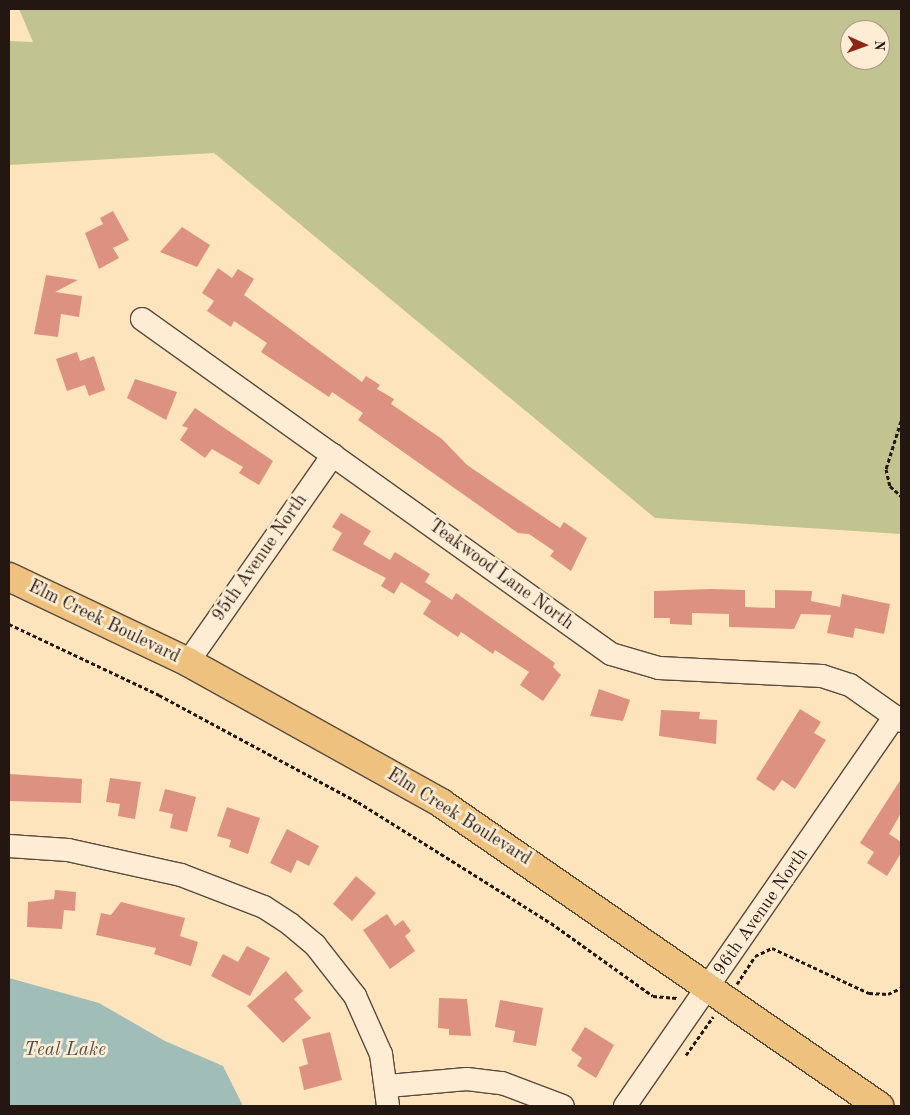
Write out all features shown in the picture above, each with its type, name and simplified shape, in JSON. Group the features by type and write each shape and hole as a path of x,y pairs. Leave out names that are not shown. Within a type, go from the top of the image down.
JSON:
{"main road":[{"name":"Elm Creek Boulevard","path":"9,577 188,662 441,803 879,1106"}],"street":[{"name":"Teakwood Lane North","path":"142,319 626,661 660,668 822,676 850,685 898,718"},
{"name":"95th Avenue North","path":"188,662 333,455"},
{"name":"96th Avenue North","path":"625,1106 898,718"},
{"path":"9,846 125,860 181,875 264,907 315,945 341,976 370,1024 388,1096 467,1079 502,1083 563,1106"}],"path":[{"path":"901,421 886,469 890,486 901,496"},
{"path":"9,624 159,695 358,802 551,923 653,996 678,998"},
{"path":"743,975 756,956 772,948 858,990 879,995 901,988"}],"green space":[{"path":"19,9 901,9 901,534 655,518 214,153 9,165 9,41 33,42"}],"water":[{"name":"Teal Lake","path":"9,978 99,1003 165,1041 223,1066 243,1106 9,1106"}],"building":[{"path":"113,211 129,240 113,248 119,258 99,269 85,233 103,224 100,218"},
{"path":"182,227 210,245 197,267 160,252"},
{"path":"218,268 232,278 238,269 254,279 244,295 362,382 366,376 380,385 377,389 394,399 391,404 442,439 467,465 560,528 564,522 587,538 571,571 550,556 554,551 529,534 518,533 358,420 363,413 332,392 329,397 261,352 267,343 234,321 231,327 207,311 214,301 202,293"},
{"path":"46,275 78,280 55,292 82,296 79,317 61,314 58,337 34,334"},
{"path":"77,352 80,361 94,356 105,390 89,396 85,385 67,391 56,359"},
{"path":"135,379 177,392 166,420 127,398"},
{"path":"195,408 273,461 259,485 239,473 243,467 212,449 205,458 180,440 188,428 182,426"},
{"path":"341,513 371,531 363,544 390,560 395,552 430,574 425,582 452,600 456,593 555,663 553,667 561,675 543,701 520,685 529,672 495,650 493,654 461,632 458,637 423,614 431,601 401,582 394,594 381,586 386,578 332,550 342,533 332,527"},
{"path":"745,590 745,607 775,608 775,590 812,591 811,601 840,607 842,594 890,604 884,634 855,628 853,638 827,633 831,615 801,614 794,629 729,627 729,614 692,613 692,625 670,624 670,618 654,618 654,591"},
{"path":"599,689 630,700 623,721 590,716"},
{"path":"800,709 821,722 814,733 826,740 795,789 782,780 774,791 756,779"},
{"path":"661,710 700,712 699,719 717,720 716,744 659,736"},
{"path":"9,774 82,779 81,803 9,801"},
{"path":"110,778 141,782 135,819 118,816 120,804 106,802"},
{"path":"901,779 901,813 889,834 901,842 901,853 887,876 867,863 874,852 860,843"},
{"path":"165,789 196,797 187,832 170,828 173,814 159,811"},
{"path":"227,807 260,818 248,854 229,847 231,840 217,836"},
{"path":"287,829 319,846 309,866 297,860 291,873 270,863"},
{"path":"356,876 376,893 352,921 333,904"},
{"path":"55,890 76,892 75,911 64,910 62,929 27,927 28,902 54,899"},
{"path":"121,902 185,918 180,936 198,942 191,966 154,954 156,948 96,935 101,913 111,915"},
{"path":"387,914 395,926 403,920 411,931 405,936 415,951 390,969 363,930"},
{"path":"247,946 270,958 250,996 211,976 223,954 238,962"},
{"path":"286,971 303,991 294,999 311,1018 283,1043 247,1006"},
{"path":"439,998 467,999 471,1036 449,1035 449,1029 438,1028"},
{"path":"500,1000 543,1008 536,1046 513,1042 515,1031 495,1027"},
{"path":"585,1027 614,1045 596,1078 577,1066 582,1058 571,1050"},
{"path":"330,1032 342,1080 304,1090 299,1067 308,1064 302,1039"}]}
